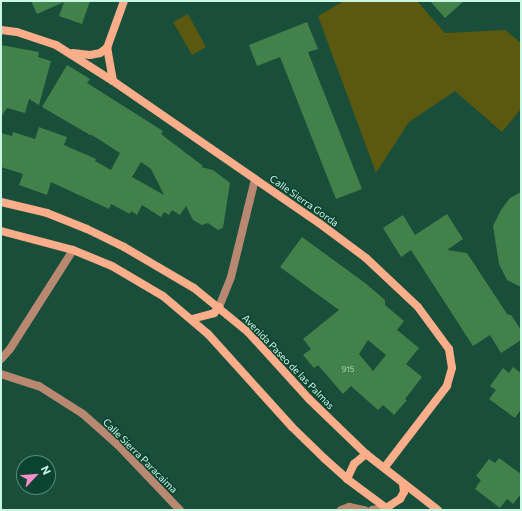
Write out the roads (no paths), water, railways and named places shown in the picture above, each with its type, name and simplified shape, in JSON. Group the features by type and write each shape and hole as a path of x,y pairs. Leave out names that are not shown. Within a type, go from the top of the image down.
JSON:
{"main road":[{"path":"113,80 107,48 124,1"},
{"name":"Calle Sierra Gorda","path":"1,30 17,32 41,39 70,53 113,80 319,223 366,258 418,307 449,349 452,368 447,386 384,468"},
{"path":"70,53 90,55 100,53 107,48"},
{"name":"Avenida Paseo de las Palmas","path":"1,202 48,213 124,247 194,288 248,332 309,398 366,454 438,510"},
{"path":"1,231 73,250 112,266 145,284 192,319 239,366 292,426 347,479 387,509 400,499 404,492 404,484"},
{"path":"192,319 214,313 219,307"},
{"path":"347,479 354,464 366,454"}],"street":[{"path":"219,307 231,277 255,179"},
{"path":"1,359 10,349 73,250"},
{"name":"Calle Sierra Paracaima","path":"1,374 39,386 83,414 118,445 180,510"},
{"path":"341,510 349,507 365,510"},
{"path":"372,510 387,509"}]}
